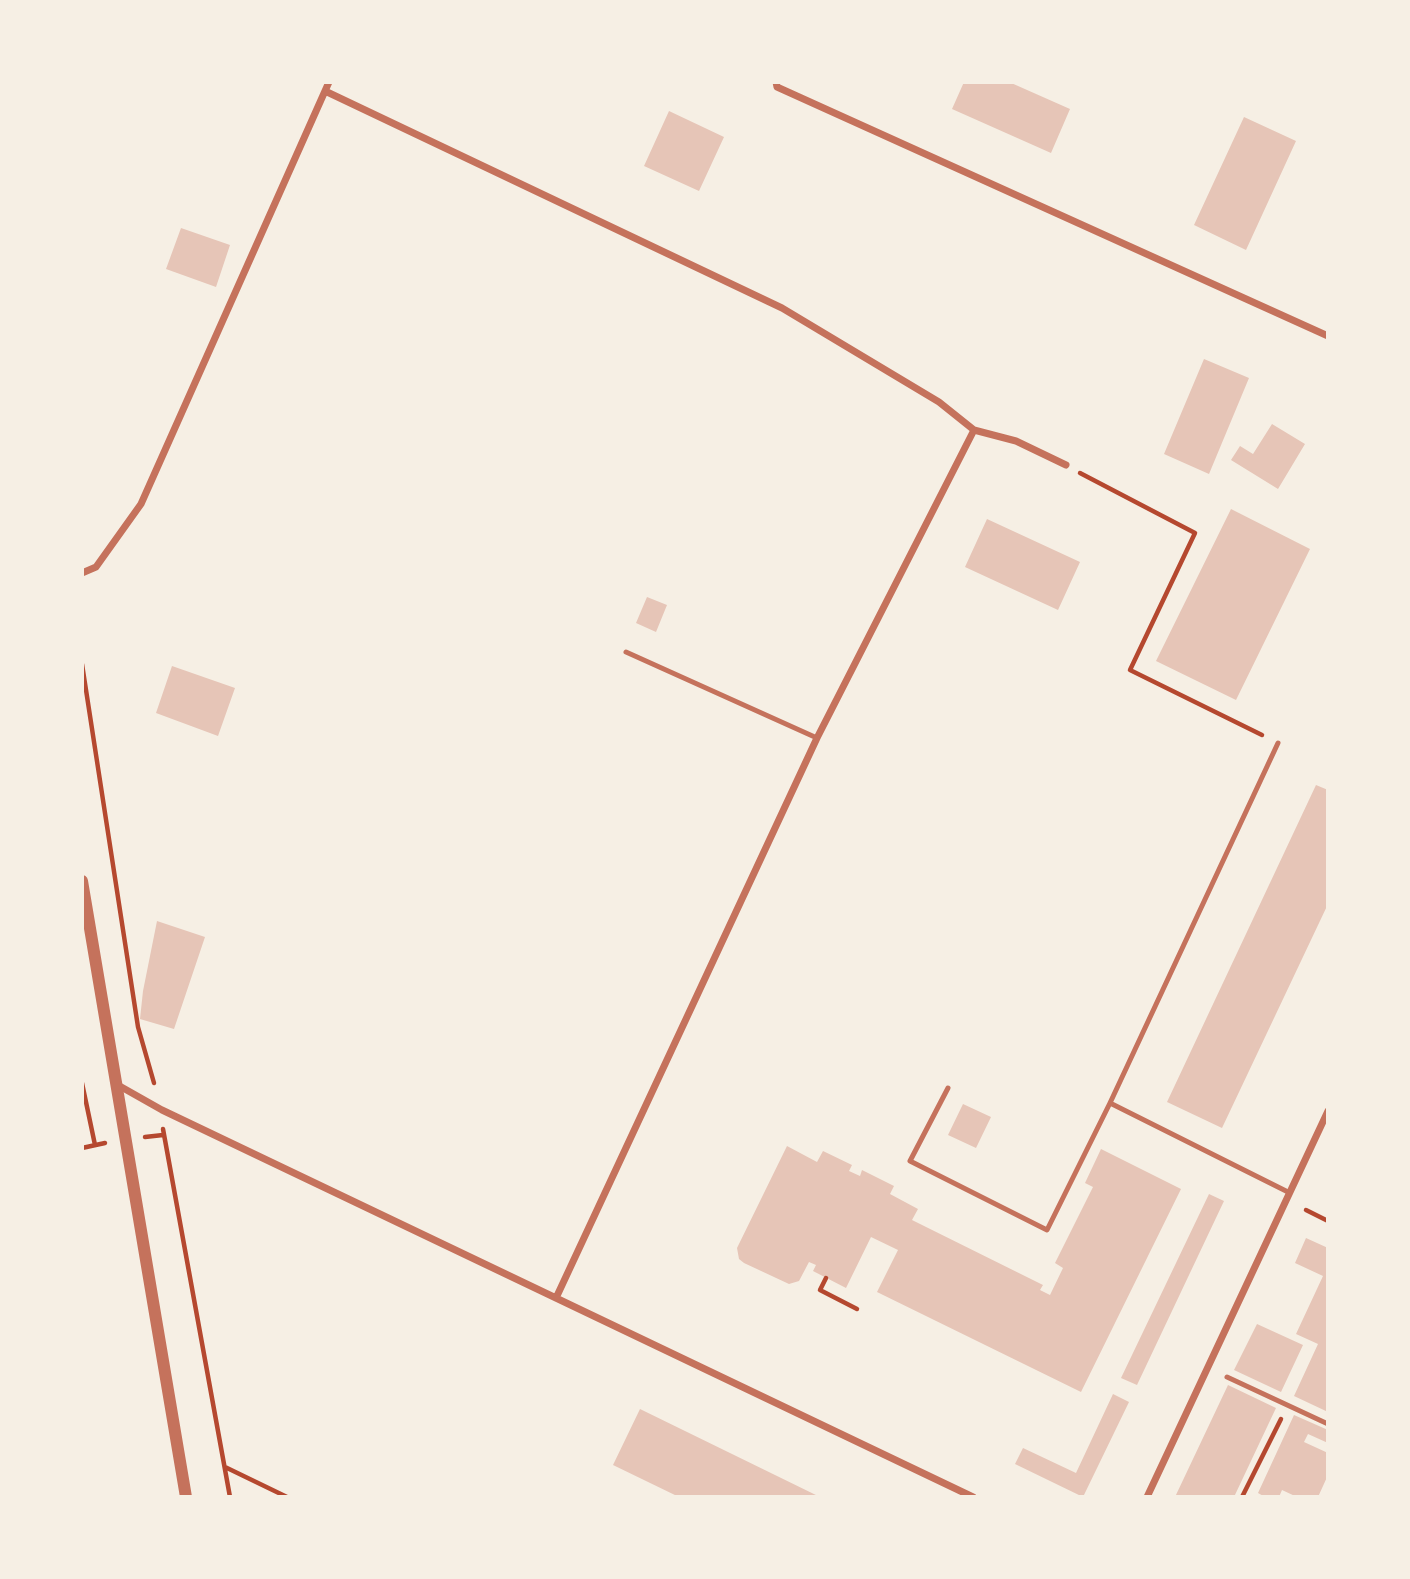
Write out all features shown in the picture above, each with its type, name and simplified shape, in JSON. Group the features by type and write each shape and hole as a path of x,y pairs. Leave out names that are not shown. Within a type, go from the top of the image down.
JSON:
{"street":[{"path":"82,573 96,567 141,504 329,82"},
{"path":"776,82 777,87 1328,336"},
{"path":"325,91 782,308 939,402 974,430 1016,441 1066,465"},
{"path":"555,1298 817,738 974,430"},
{"path":"82,881 186,1497"},
{"path":"115,1084 162,1110 973,1497"},
{"path":"1147,1497 1328,1111"}],"lane":[{"path":"626,652 817,738"},
{"path":"948,1088 910,1161 1047,1230 1110,1103 1278,743"},
{"path":"1110,1103 1290,1193"},
{"path":"1227,1377 1328,1424"}],"path":[{"path":"1066,465 1195,533 1130,670 1278,743"},
{"path":"82,664 138,1027 162,1110 163,1135 230,1497"},
{"path":"82,1083 95,1145"},
{"path":"1306,1210 1328,1221"},
{"path":"826,1278 820,1290 858,1309"},
{"path":"1242,1497 1288,1405"},
{"path":"225,1467 287,1497"}],"building":[{"path":"964,82 1009,82 1070,109 1051,153 952,109"},
{"path":"669,111 724,137 699,191 644,166"},
{"path":"1244,117 1296,141 1246,250 1194,225"},
{"path":"181,228 230,245 216,287 166,269"},
{"path":"1204,359 1249,378 1209,474 1164,454"},
{"path":"1272,424 1305,444 1278,489 1231,460 1240,446 1253,454"},
{"path":"1231,509 1310,549 1236,700 1156,661"},
{"path":"987,519 1080,562 1058,610 965,567"},
{"path":"647,597 667,605 656,632 636,623"},
{"path":"172,666 235,688 218,736 156,713"},
{"path":"1316,785 1328,790 1328,904 1222,1128 1167,1102"},
{"path":"157,921 205,937 174,1029 140,1019"},
{"path":"963,1104 991,1117 976,1148 948,1135"},
{"path":"787,1146 817,1162 823,1151 852,1165 849,1171 860,1176 862,1170 894,1186 890,1194 918,1209 912,1220 1043,1285 1040,1290 1050,1295 1063,1268 1055,1263 1093,1187 1085,1183 1101,1149 1181,1189 1081,1392 877,1292 898,1250 871,1237 846,1288 813,1271 816,1265 809,1262 799,1281 789,1284 739,1259 737,1248"},
{"path":"1209,1194 1224,1201 1137,1385 1121,1378"},
{"path":"1306,1238 1328,1248 1328,1412 1294,1396 1318,1344 1296,1334 1323,1276 1295,1263"},
{"path":"1257,1324 1303,1345 1281,1392 1234,1370"},
{"path":"1228,1385 1276,1408 1234,1497 1175,1497"},
{"path":"1113,1394 1129,1402 1083,1497 1015,1464 1023,1448 1076,1473"},
{"path":"640,1409 820,1497 679,1497 613,1465"},
{"path":"1294,1415 1328,1430 1328,1443 1308,1434 1304,1442 1328,1453 1328,1475 1318,1497 1297,1497 1282,1490 1279,1497 1265,1497 1258,1493"}]}
